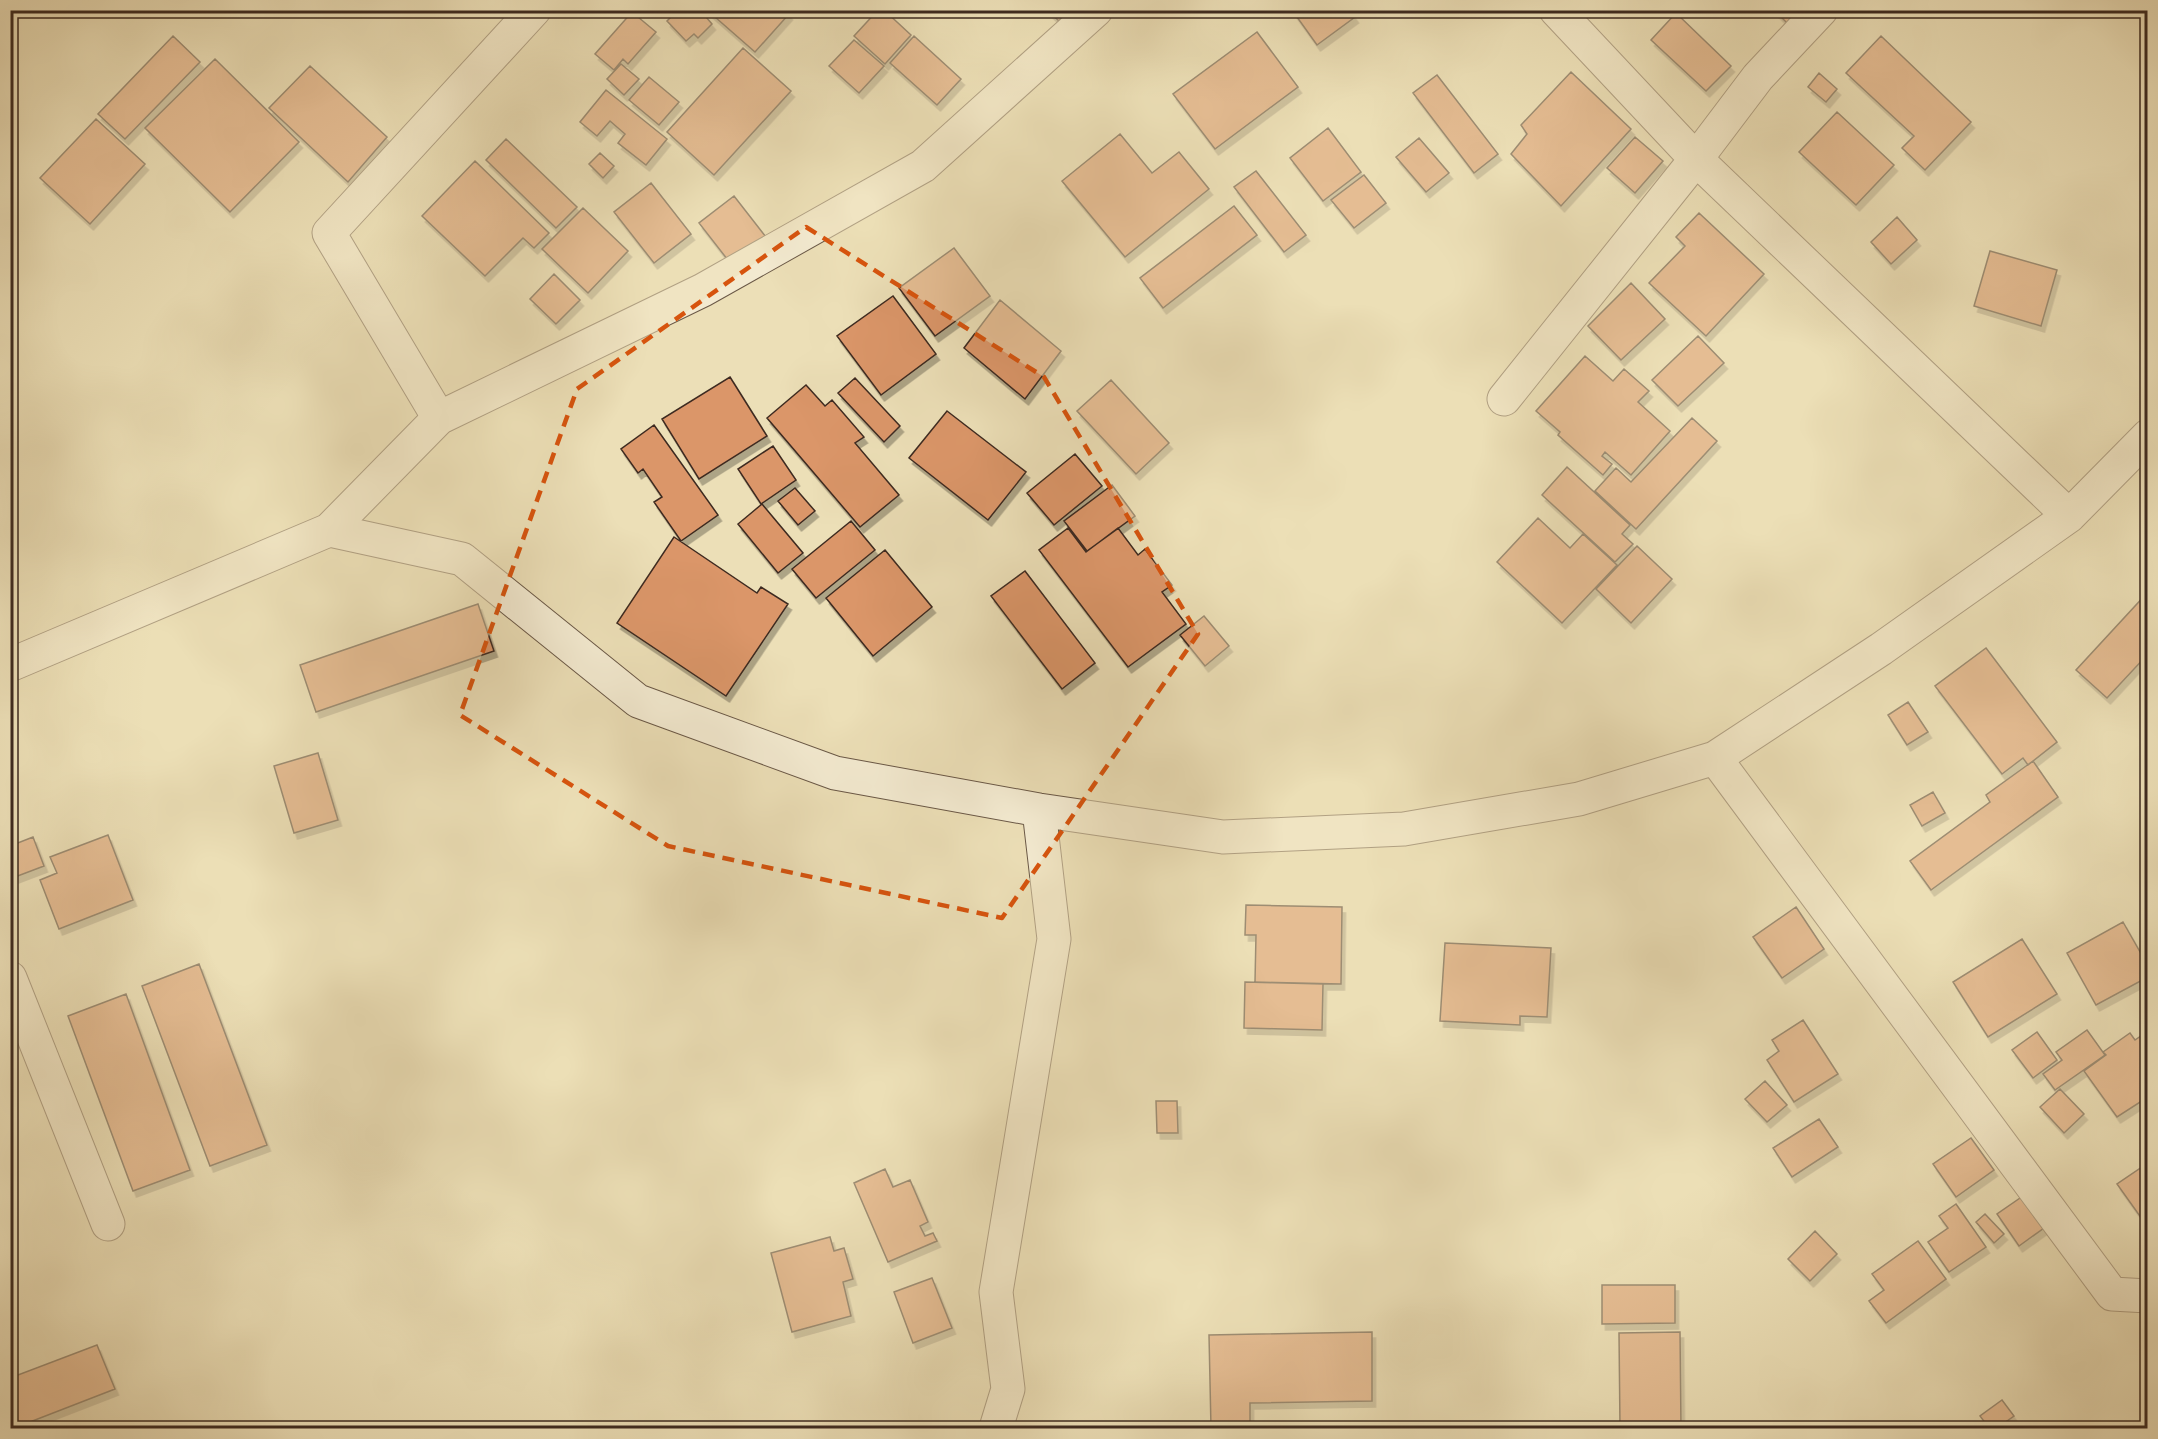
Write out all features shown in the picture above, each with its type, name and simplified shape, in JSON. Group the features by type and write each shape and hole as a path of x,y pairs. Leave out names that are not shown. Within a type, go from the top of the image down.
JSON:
{"street":[{"path":"439,418 329,233 534,10"},
{"path":"10,665 329,530 439,418 703,290 923,166 1096,10"},
{"path":"1556,10 1696,159 2069,516"},
{"path":"1504,399 1696,159 1758,77 1821,10"},
{"path":"329,530 462,559 638,701 835,773 1039,810 1223,837 1404,829 1579,799 1715,758 1881,649 2069,516 2148,436"},
{"path":"1715,758 2112,1294 2148,1296"},
{"path":"996,1428 1008,1389 996,1292 1054,939 1039,810"},
{"path":"10,978 108,1224"}],"highlighted area":[{"path":"806,227 1044,377 1198,634 1002,918 668,846 460,715 577,389"}],"building":[{"path":"678,10 700,10 712,24 698,38 694,34 686,41 667,21"},
{"path":"707,10 785,10 789,14 755,52"},
{"path":"878,10 884,10 911,35 885,64 854,36"},
{"path":"1047,10 1068,10 1059,21"},
{"path":"1292,10 1350,10 1355,17 1317,45"},
{"path":"1774,10 1800,10 1788,24"},
{"path":"632,12 656,32 628,64 623,59 614,70 595,54"},
{"path":"1676,13 1731,66 1706,91 1651,40"},
{"path":"1257,32 1298,87 1215,149 1173,94"},
{"path":"173,36 200,62 125,139 98,114"},
{"path":"914,36 961,79 937,105 890,63"},
{"path":"1881,36 1971,122 1925,170 1902,148 1914,136 1846,73"},
{"path":"854,40 884,66 859,93 829,66"},
{"path":"743,48 791,91 714,175 667,132"},
{"path":"215,59 299,142 230,212 145,128"},
{"path":"621,64 639,79 624,95 607,79"},
{"path":"310,66 387,137 348,182 269,108"},
{"path":"1571,72 1631,129 1561,206 1511,154 1527,134 1521,125"},
{"path":"1819,73 1837,89 1826,102 1808,87"},
{"path":"1437,75 1498,154 1474,173 1413,93"},
{"path":"649,77 679,102 659,125 629,100"},
{"path":"606,90 667,139 646,165 618,143 625,134 610,121 597,136 580,122"},
{"path":"1837,112 1894,165 1856,205 1799,152"},
{"path":"96,119 145,164 90,224 40,178"},
{"path":"1328,128 1361,172 1323,201 1290,158"},
{"path":"1120,134 1152,173 1179,152 1209,189 1125,257 1062,181"},
{"path":"1635,137 1663,161 1635,193 1607,168"},
{"path":"1419,138 1449,173 1426,192 1396,157"},
{"path":"506,139 577,207 556,228 486,160"},
{"path":"600,153 614,166 603,178 589,164"},
{"path":"475,161 549,233 534,248 523,238 485,276 422,216"},
{"path":"1256,171 1306,235 1284,252 1234,187"},
{"path":"1364,175 1386,203 1354,228 1331,200"},
{"path":"651,183 691,234 654,263 614,212"},
{"path":"734,196 766,237 731,264 699,223"},
{"path":"1234,206 1257,235 1163,308 1140,278"},
{"path":"583,208 628,251 588,293 542,249"},
{"path":"1699,213 1764,274 1706,336 1649,283 1685,246 1676,237"},
{"path":"1897,217 1917,240 1891,264 1871,242"},
{"path":"954,248 990,296 935,336 899,288"},
{"path":"1990,251 2057,270 2041,326 1974,306"},
{"path":"554,274 580,300 556,324 530,299"},
{"path":"1631,283 1665,319 1621,360 1588,326"},
{"path":"893,296 936,354 881,395 837,336"},
{"path":"1000,300 1061,351 1025,399 964,348"},
{"path":"1698,336 1724,363 1678,406 1652,380"},
{"path":"1585,356 1613,381 1624,369 1649,391 1638,402 1670,431 1631,475 1605,452 1602,456 1612,464 1603,475 1558,435 1560,432 1536,411"},
{"path":"730,377 767,436 699,479 662,419"},
{"path":"855,378 900,426 884,442 838,393"},
{"path":"1111,380 1169,443 1136,474 1077,411"},
{"path":"806,385 825,406 832,400 864,437 855,443 899,495 860,527 767,418"},
{"path":"947,411 1026,472 988,520 909,458"},
{"path":"1692,418 1717,441 1636,529 1595,491 1616,468 1631,482"},
{"path":"654,425 718,515 681,541 654,502 662,497 643,469 638,473 621,449"},
{"path":"773,446 796,480 761,504 738,469"},
{"path":"1075,454 1102,486 1054,525 1027,493"},
{"path":"1567,467 1630,525 1622,534 1633,544 1615,562 1542,495"},
{"path":"1112,485 1135,516 1087,551 1064,521"},
{"path":"795,488 815,511 798,525 778,501"},
{"path":"762,504 803,553 778,573 738,524"},
{"path":"1538,518 1570,548 1583,534 1617,565 1562,623 1497,562"},
{"path":"851,521 875,550 816,598 792,569"},
{"path":"1068,528 1086,552 1118,528 1138,555 1145,549 1172,585 1162,592 1186,624 1128,667 1039,550"},
{"path":"674,537 757,593 761,587 788,604 726,696 617,623"},
{"path":"1637,546 1672,579 1631,623 1596,589"},
{"path":"885,550 932,607 873,656 826,598"},
{"path":"1025,571 1095,663 1062,689 991,596"},
{"path":"2148,592 2148,654 2107,698 2076,670"},
{"path":"478,604 494,651 316,712 300,665"},
{"path":"1204,616 1229,646 1205,666 1180,635"},
{"path":"1986,648 2057,742 2028,765 2023,758 2002,774 1935,686"},
{"path":"1908,702 1928,732 1907,745 1888,715"},
{"path":"318,753 338,820 294,833 274,766"},
{"path":"2033,761 2058,797 1931,890 1910,861 1990,802 1986,795"},
{"path":"1933,792 1945,813 1922,826 1910,805"},
{"path":"108,835 133,900 59,929 40,880 57,873 50,857"},
{"path":"33,837 44,866 15,877 10,867 10,846"},
{"path":"1246,905 1342,907 1341,984 1255,982 1256,935 1245,935"},
{"path":"1796,907 1824,949 1782,978 1753,937"},
{"path":"2123,922 2148,966 2148,977 2096,1005 2067,953"},
{"path":"2022,939 2057,994 1988,1037 1953,982"},
{"path":"1445,943 1551,948 1547,1017 1520,1016 1520,1025 1440,1021"},
{"path":"199,964 267,1145 210,1166 142,986"},
{"path":"1245,982 1323,984 1322,1030 1244,1028"},
{"path":"126,994 190,1170 133,1191 68,1016"},
{"path":"1803,1020 1838,1074 1794,1102 1767,1060 1779,1051 1772,1040"},
{"path":"2087,1030 2105,1055 2055,1090 2043,1074 2062,1060 2056,1052"},
{"path":"2148,1031 2148,1097 2117,1117 2084,1071 2106,1055 2103,1052 2130,1033 2135,1040"},
{"path":"2037,1032 2057,1060 2033,1078 2012,1050"},
{"path":"1765,1081 1787,1105 1767,1122 1745,1099"},
{"path":"2060,1089 2084,1114 2064,1133 2040,1107"},
{"path":"1156,1101 1177,1101 1178,1133 1157,1133"},
{"path":"1819,1119 1838,1147 1792,1177 1773,1148"},
{"path":"1971,1138 1994,1170 1956,1197 1933,1164"},
{"path":"2148,1163 2148,1215 2142,1219 2117,1184"},
{"path":"885,1169 893,1187 910,1180 928,1222 920,1226 925,1236 933,1233 937,1241 888,1262 854,1183"},
{"path":"2023,1196 2044,1228 2019,1246 1997,1214"},
{"path":"1956,1204 1986,1247 1949,1272 1928,1242 1948,1228 1939,1216"},
{"path":"1985,1214 2004,1234 1994,1243 1976,1222"},
{"path":"1815,1231 1837,1254 1810,1281 1788,1259"},
{"path":"830,1237 834,1251 844,1248 853,1279 843,1282 851,1316 792,1332 771,1253"},
{"path":"1918,1241 1946,1279 1886,1323 1869,1301 1884,1290 1872,1274"},
{"path":"932,1278 952,1328 913,1343 894,1292"},
{"path":"1602,1285 1675,1285 1675,1323 1602,1324"},
{"path":"1372,1332 1372,1401 1250,1403 1250,1428 1211,1428 1209,1335"},
{"path":"1680,1332 1681,1428 1620,1428 1619,1333"},
{"path":"97,1345 115,1389 17,1427 10,1410 10,1378"},
{"path":"2002,1400 2014,1416 1997,1428 1989,1428 1980,1416"}]}
